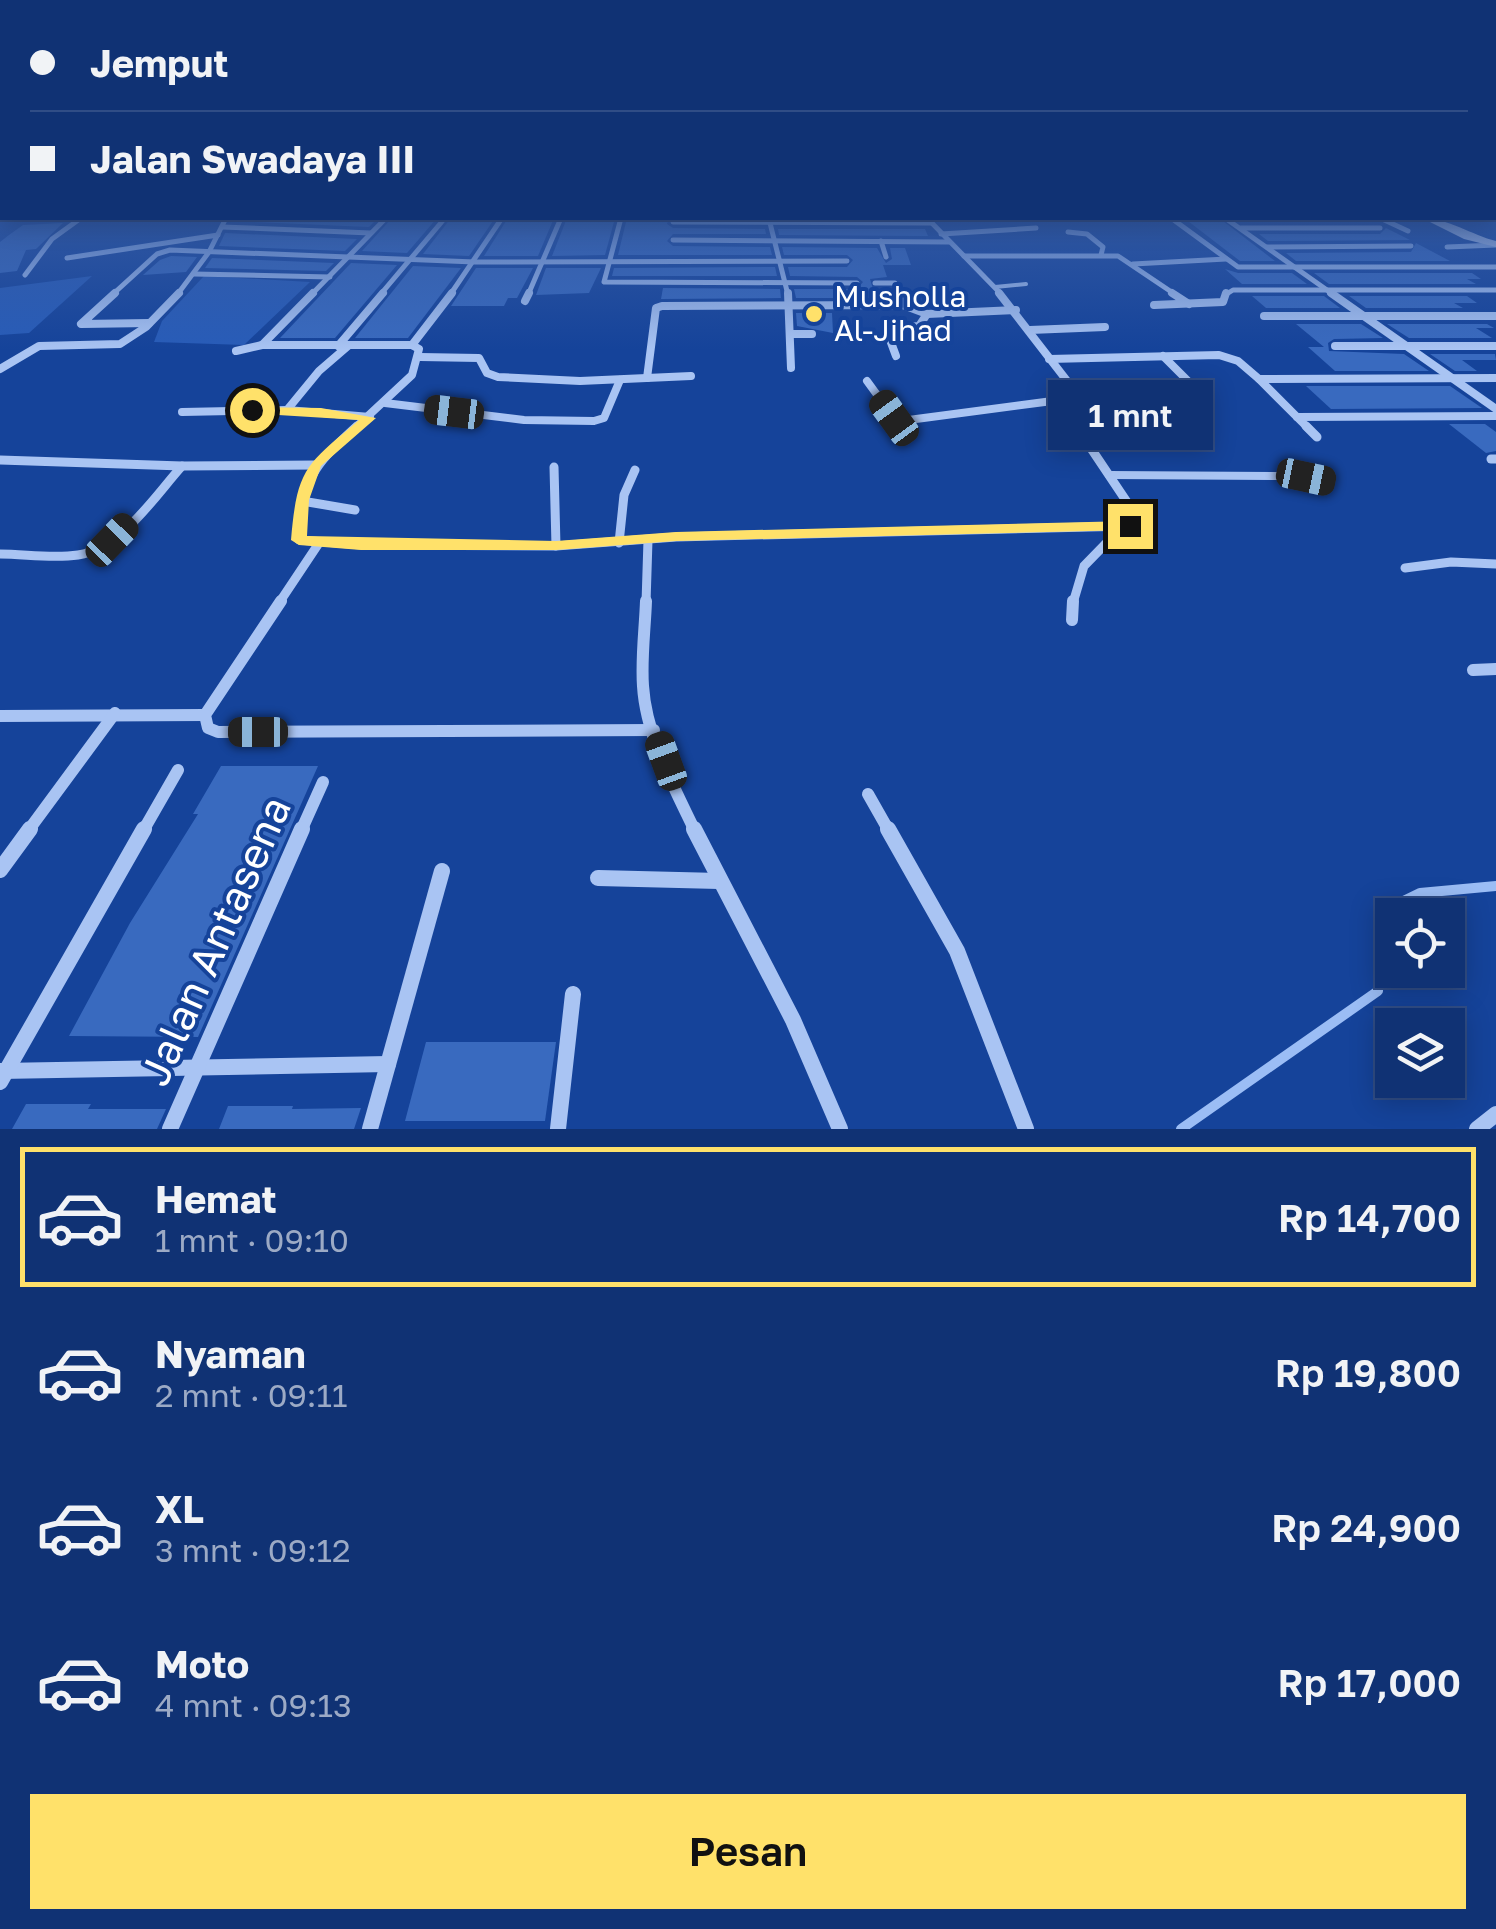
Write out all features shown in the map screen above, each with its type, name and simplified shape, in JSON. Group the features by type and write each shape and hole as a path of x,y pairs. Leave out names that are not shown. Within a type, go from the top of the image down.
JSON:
{"street":[{"path":"24,276 48,245"},
{"path":"67,258 142,245"},
{"path":"0,370 39,346 126,342 194,274 214,245"},
{"path":"262,345 361,245"},
{"path":"286,410 424,245"},
{"path":"414,343 486,245"},
{"path":"524,301 549,245"},
{"path":"614,245 604,282 857,283"},
{"path":"670,261 672,245"},
{"path":"776,245 791,305 791,368"},
{"path":"881,245 886,257"},
{"path":"952,245 996,286 1048,358 1071,382 1060,400"},
{"path":"1101,255 1102,245"},
{"path":"1206,245 1238,267 1496,266"},
{"path":"1263,245 1496,412"},
{"path":"1447,247 1496,245"},
{"path":"1266,247 1412,246"},
{"path":"149,323 81,324 160,252 476,262 847,261"},
{"path":"964,256 1118,256 1190,304"},
{"path":"1132,264 1226,260"},
{"path":"194,274 330,277"},
{"path":"876,282 893,282 903,305"},
{"path":"1154,305 1222,302 1228,290 1496,290"},
{"path":"647,378 656,308 669,305 903,305 927,314 1016,310"},
{"path":"896,356 886,329 919,326 927,314"},
{"path":"1264,316 1496,316"},
{"path":"1030,330 1105,327"},
{"path":"792,334 812,334"},
{"path":"236,351 262,345 414,343"},
{"path":"414,343 420,357 412,375 315,465 302,500 297,539 319,543 556,546 1126,526"},
{"path":"1335,346 1496,346"},
{"path":"1162,356 1190,383"},
{"path":"1048,358 1230,356 1317,436"},
{"path":"420,357 479,358 486,372 498,377 620,380 692,376"},
{"path":"1259,379 1496,378"},
{"path":"385,403 524,420 594,422 604,418 620,380"},
{"path":"867,382 894,418 901,421 1060,400"},
{"path":"1060,400 1135,514 1085,560 1077,574 1072,620"},
{"path":"182,412 286,410 370,418"},
{"path":"1297,417 1496,412"},
{"path":"0,460 182,466 315,465"},
{"path":"0,554 79,555 97,549 112,540 182,466"},
{"path":"554,467 556,546"},
{"path":"619,543 620,514 629,478 635,470"},
{"path":"302,500 355,510"},
{"path":"648,540 643,687 654,730 677,792 802,1035 840,1129"},
{"path":"319,543 206,715 208,728 218,732 654,730"},
{"path":"1405,568 1451,562 1496,564"},
{"path":"1473,670 1496,669"},
{"path":"0,870 115,713"},
{"path":"0,716 206,715"},
{"path":"2,1075 178,770"},
{"name":"Jalan Antasena","path":"170,1129 323,782"},
{"path":"868,794 957,951 1026,1129"},
{"path":"370,1129 442,871"},
{"path":"598,878 720,881"},
{"path":"558,1129 573,994"},
{"path":"2,1075 388,1064"},
{"path":"1477,1129 1496,1114"}],"lane":[{"path":"996,286 1026,284"},
{"path":"1109,474 1289,476 1330,482"}],"shaded area":[{"path":"92,276 29,333 0,335 0,288"},
{"path":"204,276 310,282 244,345 154,342 162,321"}],"building":[{"path":"0,245 40,245 26,250 17,271 0,273"},
{"path":"220,245 351,245 345,251"},
{"path":"368,245 414,245 407,253 362,251"},
{"path":"430,245 477,245 469,256 423,254"},
{"path":"491,245 543,245 538,256 484,256"},
{"path":"556,245 608,245 605,255 552,256"},
{"path":"621,245 671,245 770,247 772,255 618,255"},
{"path":"1219,245 1254,245 1275,261 1240,261"},
{"path":"1419,245 1450,261 1296,261 1286,253 1411,252"},
{"path":"782,247 877,248 886,263 892,259 890,248 905,248 911,265 883,265 887,277 870,279 873,289 890,289 884,291 886,298 796,298 794,289 857,289 863,282 857,277 790,276 788,267 847,267 853,260 847,255 784,255"},
{"path":"171,256 197,257 186,272 143,275 160,260"},
{"path":"212,258 334,263 326,271 205,268"},
{"path":"351,263 397,265 335,338 280,338"},
{"path":"413,266 461,268 408,338 355,338"},
{"path":"775,267 777,276 612,276 614,268"},
{"path":"476,268 533,268 517,298 508,298 504,306 451,306"},
{"path":"546,268 601,268 589,293 536,295"},
{"path":"1225,269 1238,273 1292,273 1307,284 1242,284"},
{"path":"1314,273 1472,273 1481,279 1467,279 1476,284 1329,284"},
{"path":"663,288 780,289 781,298 661,299"},
{"path":"1252,296 1324,296 1340,308 1266,308"},
{"path":"1349,296 1467,296 1477,303 1454,303 1463,308 1366,308"},
{"path":"796,313 832,313 833,333 797,326"},
{"path":"1296,324 1361,324 1383,338 1334,339 1328,343 1329,351 1404,354 1429,371 1335,371 1308,347 1324,347"},
{"path":"1387,324 1487,324 1494,328 1476,328 1492,338 1409,338"},
{"path":"1430,354 1495,354 1496,360 1462,360 1477,371 1455,371"},
{"path":"1306,386 1450,386 1482,408 1331,409"},
{"path":"1449,424 1485,424 1496,432 1496,451 1486,453"},
{"path":"221,766 318,766 198,1037 69,1036 130,923 198,814 193,814"},
{"path":"426,1042 556,1042 545,1121 405,1121"},
{"path":"26,1104 166,1109 157,1129 12,1129"},
{"path":"228,1106 361,1108 354,1129 219,1129"}],"waterway":[{"path":"1181,1129 1378,991 1381,912 1420,893 1496,886"}],"place":[{"name":"Musholla Al-Jihad","path":"814,314"}],"route":[{"path":"252,410 370,418 315,465 308,478 297,538 319,543 556,546 676,536 1130,526"}]}
